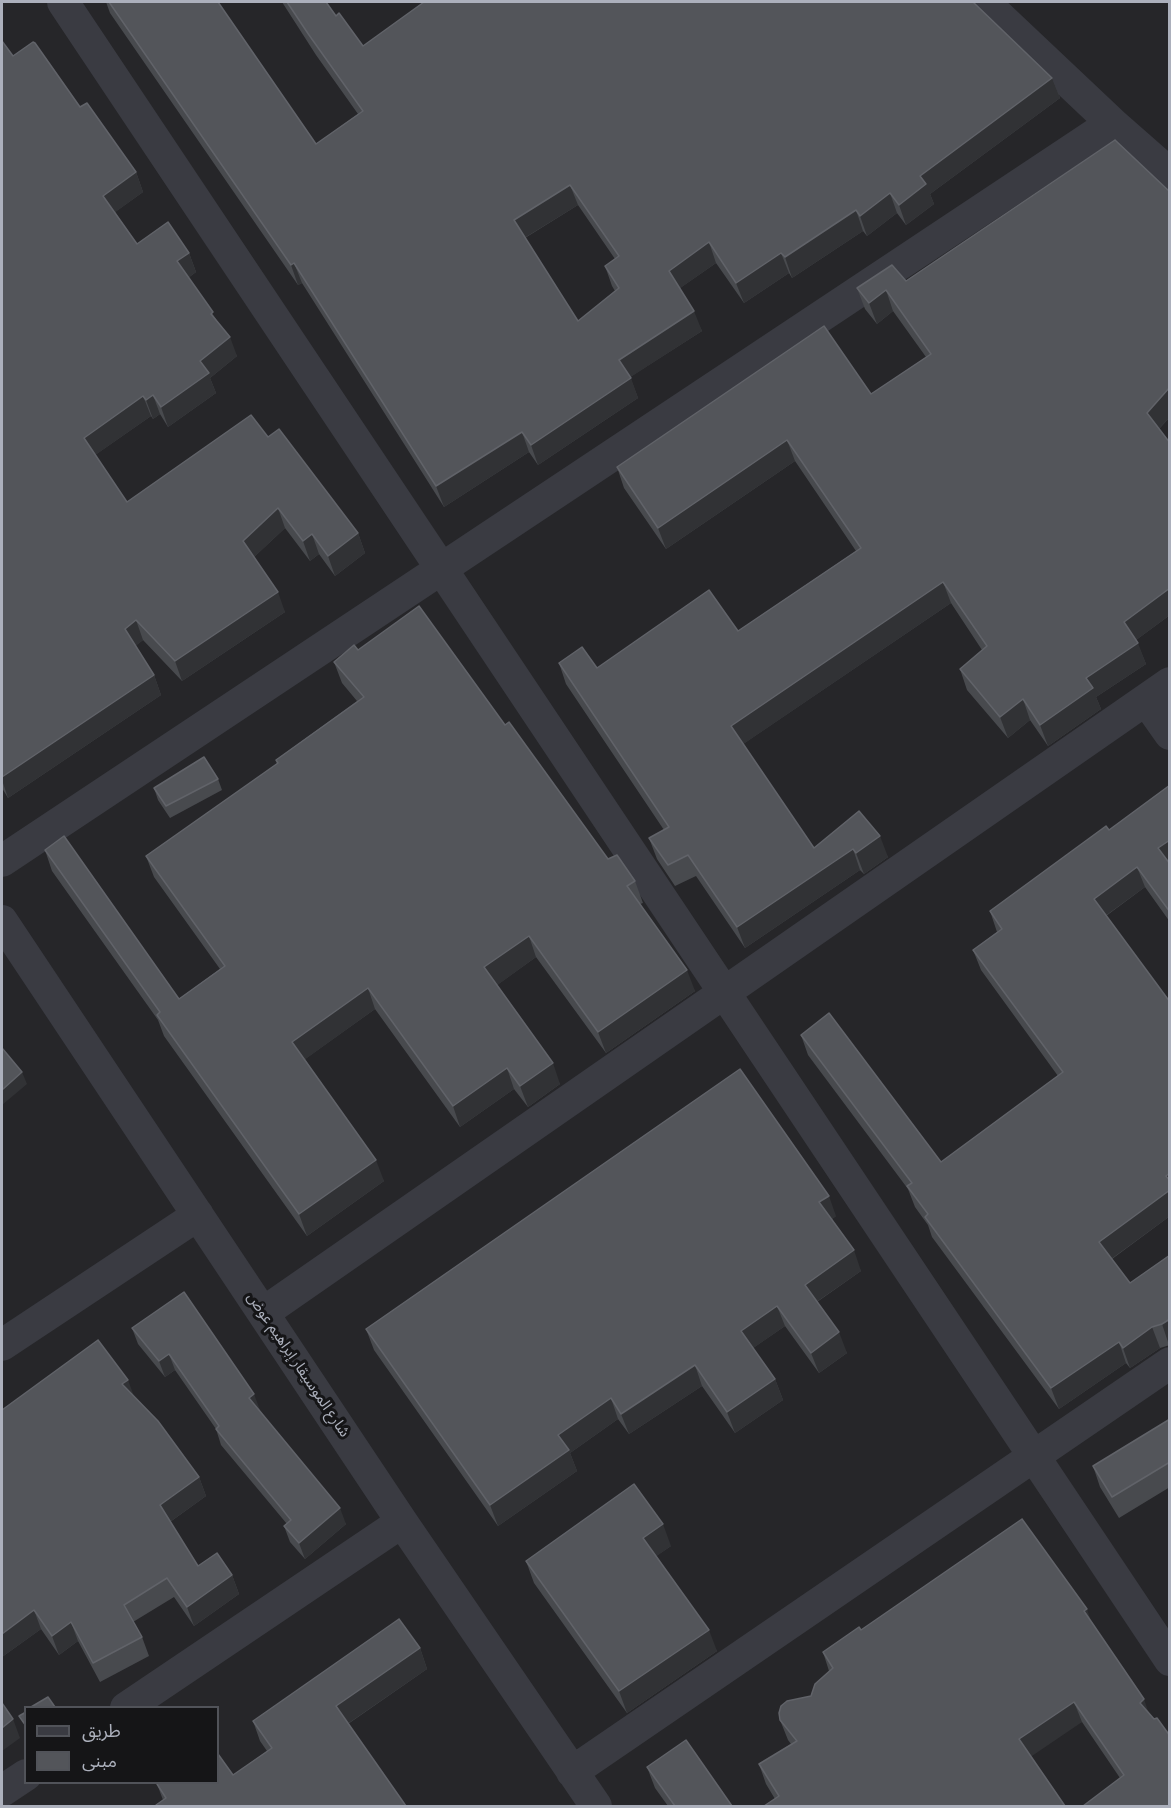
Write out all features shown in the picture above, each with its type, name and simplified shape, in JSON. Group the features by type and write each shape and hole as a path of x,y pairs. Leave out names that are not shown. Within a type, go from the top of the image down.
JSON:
{"street":[{"path":"63,2 1170,1660"},
{"path":"984,2 1112,123 1170,174"},
{"path":"2,861 1112,123"},
{"path":"263,1313 1158,692 1170,734"},
{"name":"شارع الموسيقار إبراهيم عوض","path":"2,921 402,1522 596,1806"},
{"path":"2,1345 198,1215"},
{"path":"572,1772 1170,1363"},
{"path":"127,1706 402,1522"},
{"path":"2,1791 24,1776"}],"shaded area":[{"path":"2,2 1169,2 1169,1806 2,1806"}],"building":[{"path":"109,2 218,2 316,144 363,111 287,2 326,2 336,16 339,13 363,46 424,2 973,2 1052,78 920,176 926,184 899,205 890,193 860,216 856,210 785,257 781,253 736,283 709,242 669,271 694,311 619,360 631,378 531,445 522,432 436,486 294,263 291,265","holes":["570,185 619,256 605,266 619,288 578,321 514,220"]},
{"path":"2,41 13,56 33,42 35,43 80,107 87,103 136,172 103,196 137,244 168,222 189,253 177,261 213,312 211,314 230,337 200,361 209,373 161,407 153,395 146,400 143,396 84,438 127,502 251,415 268,437 279,429 358,533 328,556 312,534 303,541 278,508 243,541 278,592 175,661 136,620 125,629 154,675 2,777"},
{"path":"1115,140 1170,192 1170,387 1147,413 1170,443 1170,588 1124,622 1138,643 1086,678 1093,688 1040,725 1023,699 1000,717 960,669 987,646 943,582 731,726 814,848 859,811 880,836 856,853 853,849 737,927 688,855 668,865 649,838 669,827 559,663 582,647 597,668 709,590 738,631 861,548 787,440 658,528 617,467 824,326 871,394 931,354 886,290 869,303 857,288 892,265 906,281"},
{"path":"419,606 505,725 509,722 608,859 617,855 635,881 627,886 687,970 598,1032 529,936 484,967 553,1063 520,1086 507,1068 453,1106 368,988 292,1042 376,1160 299,1214 157,1015 160,1012 45,850 64,836 179,999 225,966 146,856 278,763 276,760 364,697 334,662 354,645 358,650"},
{"path":"204,757 218,779 166,806 154,788"},
{"path":"1170,785 1170,840 1158,848 1170,864 1170,912 1137,867 1094,899 1170,1002 1170,1173 1166,1176 1170,1181 1170,1190 1099,1242 1130,1283 1170,1255 1170,1319 1152,1327 1123,1348 1119,1342 1051,1388 925,1217 928,1214 907,1186 912,1183 801,1035 829,1013 941,1162 1063,1072 973,950 1002,929 990,911 1106,826 1109,830"},
{"path":"2,1048 22,1072 2,1090"},
{"path":"740,1069 829,1196 819,1202 854,1250 805,1285 839,1332 811,1353 777,1306 741,1331 775,1379 727,1412 695,1365 621,1414 611,1398 558,1435 569,1450 490,1505 366,1329"},
{"path":"184,1292 254,1394 249,1398 340,1508 299,1543 284,1526 291,1520 216,1429 219,1426 169,1354 159,1361 132,1328"},
{"path":"98,1340 128,1380 122,1384 158,1421 199,1477 160,1505 198,1566 217,1553 232,1575 187,1607 167,1578 124,1605 142,1637 93,1663 71,1622 52,1636 34,1610 2,1634 2,1410"},
{"path":"1170,1419 1170,1462 1112,1497 1093,1466"},
{"path":"634,1484 663,1524 643,1538 709,1630 619,1691 526,1561"},
{"path":"1022,1519 1087,1609 1084,1611 1144,1699 1140,1703 1154,1719 1157,1718 1170,1736 1170,1806 1083,1806 1124,1775 1074,1702 1019,1739 1065,1806 764,1806 779,1796 759,1764 797,1741 780,1720 781,1706 787,1701 811,1696 815,1684 833,1668 823,1652 859,1627 861,1630"},
{"path":"399,1619 420,1648 336,1706 406,1806 156,1806 166,1798 157,1784 219,1784 219,1755 233,1775 272,1748 253,1721"},
{"path":"48,1697 54,1706 33,1706"},
{"path":"2,1703 13,1719 2,1728"},
{"path":"24,1713 24,1723 19,1716"},
{"path":"686,1740 732,1806 675,1806 647,1767"}]}
